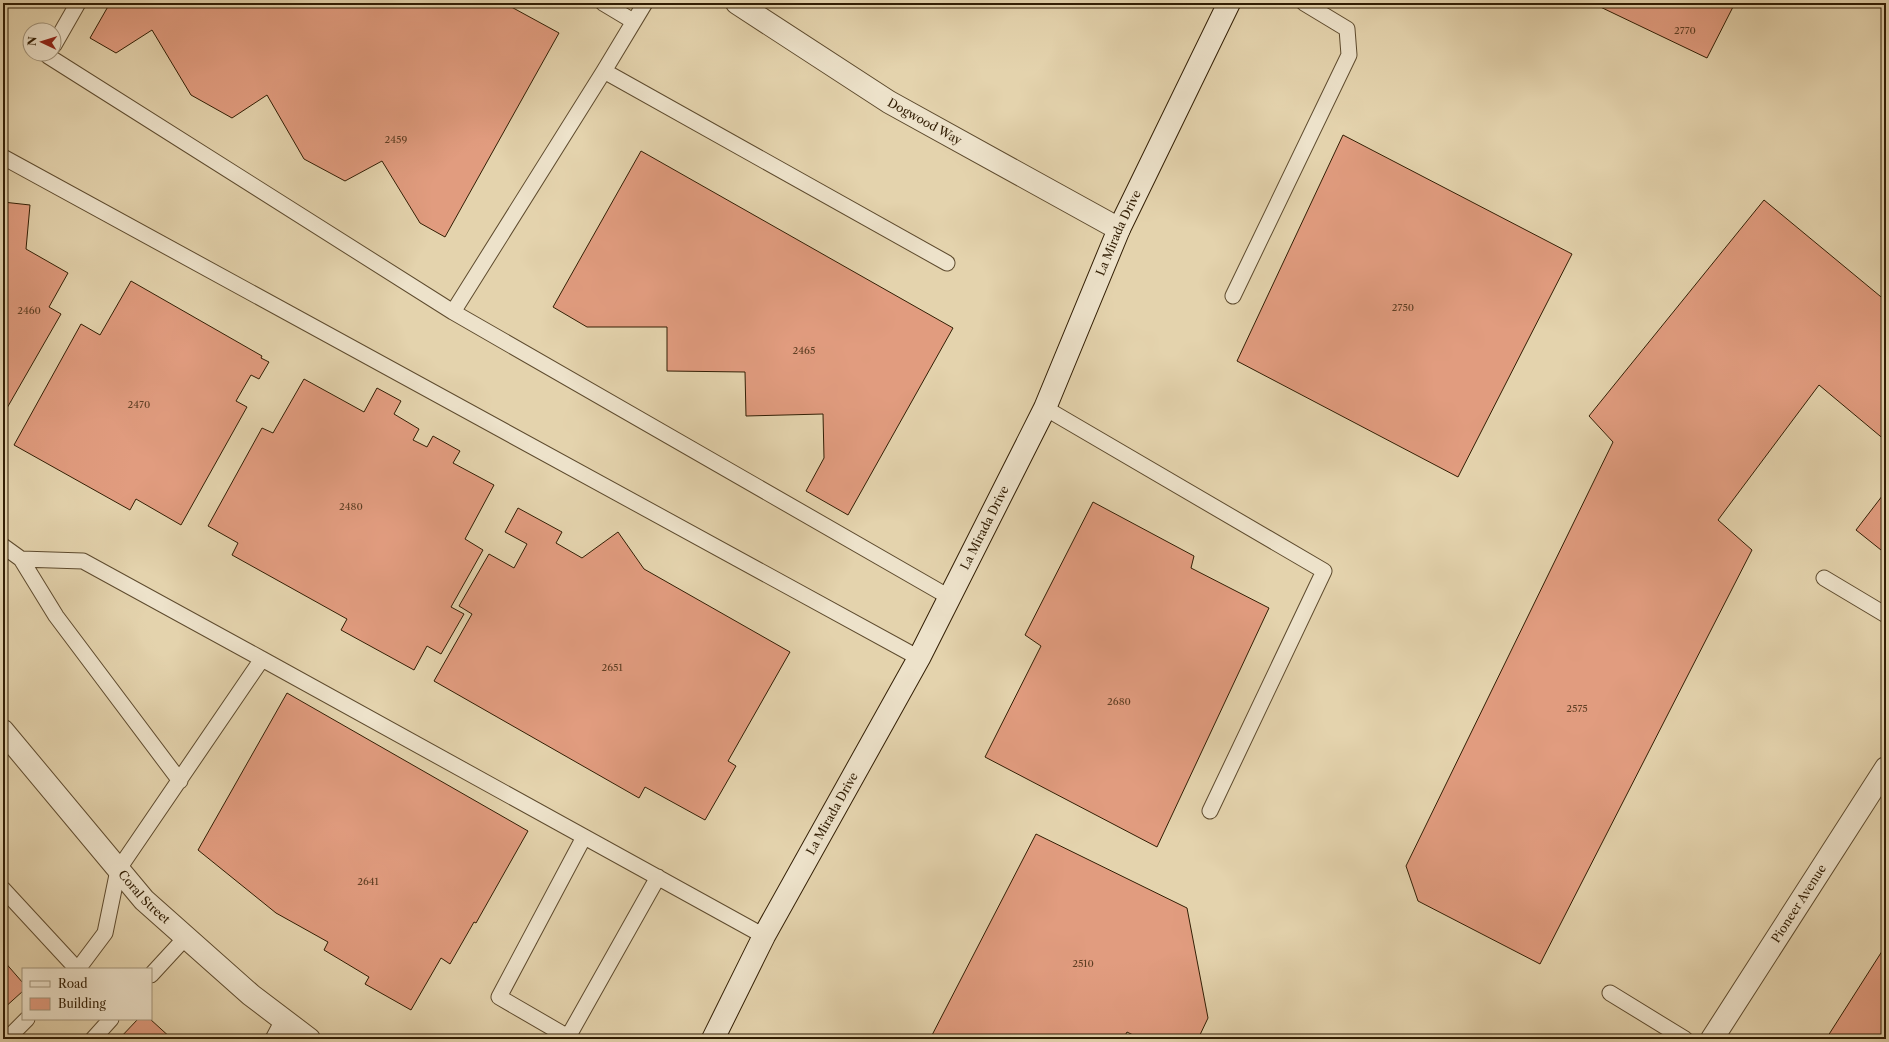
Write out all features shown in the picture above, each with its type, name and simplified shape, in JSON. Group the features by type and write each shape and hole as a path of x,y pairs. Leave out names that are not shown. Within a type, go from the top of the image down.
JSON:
{"street":[{"name":"Dogwood Way","path":"737,3 889,102 1120,229"},
{"name":"La Mirada Drive","path":"713,1039 764,936 919,658 1044,408 1120,229 1230,3"},
{"name":"Coral Street","path":"3,731 144,900 251,995 308,1039"},
{"name":"Pioneer Avenue","path":"1712,1039 1885,772"}],"lane":[{"path":"62,31 78,3"},
{"path":"603,3 633,21"},
{"path":"453,312 645,3"},
{"path":"1233,296 1349,55 1347,29 1304,3"},
{"path":"57,62 453,312 949,597"},
{"path":"604,71 947,263"},
{"path":"3,157 919,658"},
{"path":"1044,408 1324,571 1210,811"},
{"path":"3,546 21,559 56,616 180,781"},
{"path":"21,559 83,561 764,936"},
{"path":"1824,578 1886,615"},
{"path":"78,968 105,933 118,870 262,659"},
{"path":"584,837 499,997 568,1037 658,877"},
{"path":"3,889 76,968"},
{"path":"152,974 186,937"},
{"path":"1610,993 1685,1039"},
{"path":"7,1039 26,1020"},
{"path":"93,1039 110,1020"},
{"path":"273,1039 283,1020"}],"building":[{"path":"110,3 504,3 559,33 445,237 420,223 382,161 345,181 304,159 267,95 232,118 191,95 152,30 116,53 90,38"},
{"path":"1592,3 1735,3 1707,58"},
{"path":"1343,135 1572,254 1458,477 1237,361"},
{"path":"641,151 953,328 848,515 806,491 824,458 823,414 746,416 745,372 667,371 667,327 587,327 553,307"},
{"path":"1764,200 1886,301 1886,441 1819,385 1718,520 1752,550 1540,964 1418,901 1406,866 1613,442 1589,416"},
{"path":"3,202 30,205 26,249 68,273 49,307 61,314 3,415"},
{"path":"131,281 262,356 261,358 269,362 259,379 251,375 236,401 247,407 181,525 136,499 130,510 14,445 81,324 100,335"},
{"path":"304,379 364,412 377,388 401,401 394,414 419,429 413,440 427,447 433,436 460,451 453,463 494,485 465,539 483,550 451,607 464,614 441,654 427,646 414,670 341,630 347,619 232,555 238,543 208,526 262,428 273,433"},
{"path":"1886,491 1886,554 1856,530"},
{"path":"1093,502 1194,556 1191,568 1269,608 1157,847 985,757 1041,646 1025,635"},
{"path":"518,508 562,532 556,543 582,558 618,532 644,569 790,652 728,761 736,766 705,820 645,787 639,798 434,681 472,614 459,606 489,554 514,568 527,544 505,532"},
{"path":"287,693 528,831 476,923 474,922 450,964 441,958 411,1010 365,984 369,977 324,950 328,942 276,913 198,850"},
{"path":"1036,834 1187,908 1208,1018 1198,1039 1141,1039 1127,1032 1123,1039 930,1039"},
{"path":"1886,945 1886,1039 1826,1039"},
{"path":"3,960 22,982 22,992 3,1009"},
{"path":"137,1020 151,1020 172,1039 119,1039"}]}
